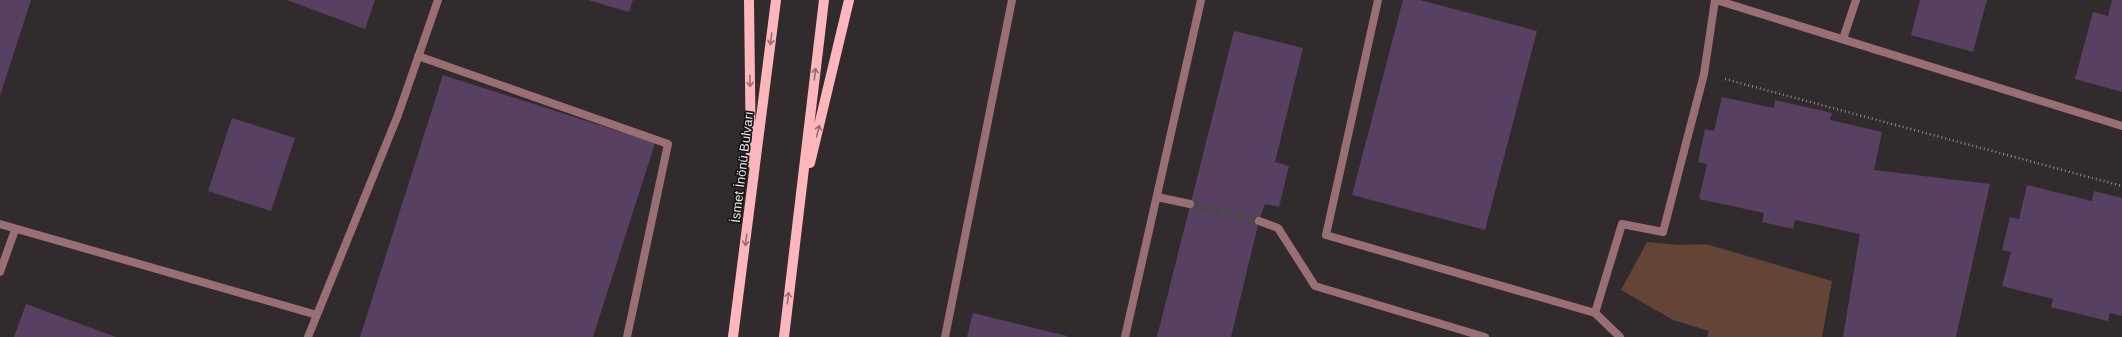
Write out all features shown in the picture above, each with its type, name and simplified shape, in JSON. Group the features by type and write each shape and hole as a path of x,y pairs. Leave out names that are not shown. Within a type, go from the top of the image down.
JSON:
{"main road":[{"path":"749,0 751,201"},
{"name":"İsmet İnönü Bulvarı","path":"733,337 776,0"},
{"path":"784,337 824,0"},
{"path":"799,210 850,0"}],"street":[{"path":"308,337 398,115 438,0"},
{"path":"945,337 1012,0"},
{"path":"1125,337 1201,0"},
{"path":"1378,0 1326,235 1595,313 1620,337"},
{"path":"1595,313 1622,224 1663,232 1704,74 1716,0 2122,126"},
{"path":"1843,39 1856,0"},
{"path":"418,56 668,144 627,337"},
{"path":"1157,197 1190,204"},
{"path":"1259,221 1278,228 1315,286 1485,337"},
{"path":"0,224 15,230 317,314"},
{"path":"0,272 15,230"}],"path":[{"path":"1704,74 2122,186"}],"shaded area":[{"path":"1647,242 1680,245 1706,244 1832,281 1822,337 1707,337 1709,331 1673,320 1621,290"}],"building":[{"path":"0,0 31,0 0,96"},
{"path":"287,0 375,0 365,29"},
{"path":"588,0 633,0 629,12"},
{"path":"1403,0 1420,0 1537,31 1485,230 1352,195"},
{"path":"1920,0 1987,0 1973,52 1911,35"},
{"path":"2112,0 2122,0 2122,92 2075,79 2093,12 2108,16"},
{"path":"1234,31 1303,48 1275,162 1289,166 1279,207 1265,204 1259,221 1231,337 1157,337"},
{"path":"443,75 655,143 593,337 360,337"},
{"path":"1722,97 1774,108 1775,100 1832,113 1830,120 1882,132 1874,170 1990,184 1956,337 1843,337 1860,234 1795,220 1793,229 1762,222 1764,213 1699,199 1707,164 1698,162 1705,129 1714,131"},
{"path":"232,118 295,138 271,211 208,191"},
{"path":"2027,185 2092,201 2094,191 2122,198 2122,316 2110,313 2108,321 2051,307 2053,299 2002,286 2011,252 2002,250 2010,217 2019,219"},
{"path":"26,304 116,337 14,337"},
{"path":"973,313 1067,336 1067,337 967,337"}],"tunnel":[{"path":"1190,204 1259,221"}]}
